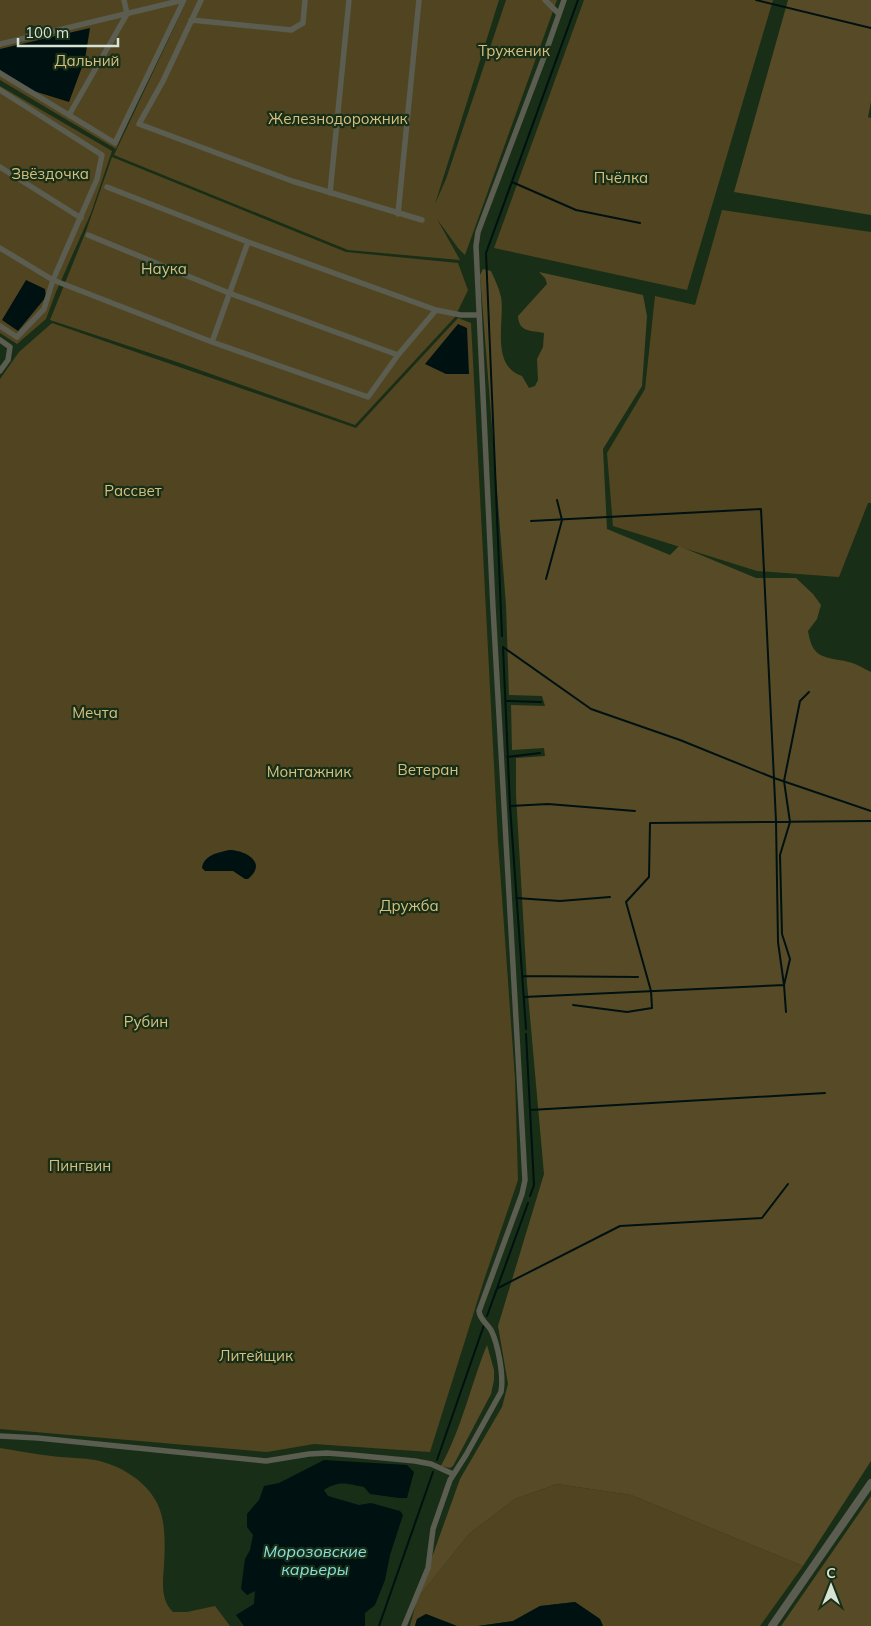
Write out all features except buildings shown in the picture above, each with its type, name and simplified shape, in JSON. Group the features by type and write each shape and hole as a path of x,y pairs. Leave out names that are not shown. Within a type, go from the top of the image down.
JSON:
{"street":[{"path":"68,115 127,14 124,0"},
{"path":"0,44 184,0"},
{"path":"0,74 115,143 184,0"},
{"path":"200,0 163,81 139,124 292,181 422,220"},
{"path":"191,20 292,30 303,23 305,0"},
{"path":"330,193 349,0"},
{"path":"398,214 420,0"},
{"path":"545,0 559,14"},
{"path":"404,1626 428,1568 433,1529 450,1480 501,1392 503,1382 494,1337 490,1328 480,1318 479,1311 519,1202 525,1180 493,608 476,246 478,232 564,0"},
{"path":"0,90 102,155 97,179 53,280 44,309 17,337 0,326"},
{"path":"0,168 81,218"},
{"path":"107,187 248,242 436,310 461,316 479,315"},
{"path":"88,235 229,293 398,355"},
{"path":"212,342 248,242"},
{"path":"0,248 53,280 212,342 368,397 398,355 436,310"},
{"path":"0,340 10,347 8,360 0,372"},
{"path":"0,1436 266,1461 318,1454 361,1456 431,1464 453,1474"},
{"path":"772,1626 871,1483"}],"green space":[{"name":"Дальний","path":"0,0 181,0 116,149 0,80"},
{"name":"Железнодорожник","path":"187,0 499,0 435,204 446,179 506,0 557,0 465,255 437,219 460,260 348,250 114,155"},
{"name":"Пчёлка","path":"584,0 773,0 687,290 494,248"},
{"name":"Звёздочка","path":"0,86 112,151 91,213 46,319 17,344 0,333"},
{"name":"Наука","path":"112,157 346,252 458,263 468,290 455,317 355,425 177,362 50,320 86,231"},
{"path":"722,210 871,232 871,503 868,503 839,577 757,571 613,526 607,453 645,389 655,296 695,305"},
{"path":"458,318 471,323 498,842 515,1079 518,1180 484,1280 430,1452 314,1444 267,1452 0,1429 0,379 19,352 52,323 356,428"},
{"path":"0,1448 95,1460 114,1466 132,1475 153,1496 161,1512 165,1542 163,1590 169,1607 173,1612 187,1612 215,1606 230,1626 0,1626"},
{"path":"557,1484 631,1495 803,1566 760,1626 603,1626 600,1619 575,1602 540,1606 513,1621 478,1626 457,1626 426,1614 417,1619 415,1626 410,1626 417,1599 469,1534 515,1499"}],"shaded area":[{"path":"788,0 871,0 871,102 868,117 871,118 871,215 734,192"},
{"path":"483,269 491,271 501,297 502,353 512,371 522,376 529,388 535,386 538,380 537,359 543,347 544,333 526,330 521,325 518,316 547,284 545,278 539,272 643,295 647,316 642,386 603,449 607,529 670,555 679,546 756,578 796,578 813,594 821,605 817,619 808,631 815,651 824,657 852,663 871,672 871,1461 803,1566 631,1495 557,1484 515,1499 469,1534 417,1599 460,1479 502,1407 508,1384 498,1326 544,1174 527,983 516,795 516,758 545,756 544,748 512,750 511,705 545,706 542,696 509,695 506,605 480,275"},
{"path":"487,1345 494,1370 491,1394 453,1466 450,1468 441,1466 455,1437"},
{"path":"871,1496 871,1626 781,1626"}],"water":[{"path":"90,28 85,59 69,102 24,88 0,70 0,49"},
{"path":"26,280 45,289 46,297 18,331 2,320"},
{"path":"458,324 467,328 469,374 446,374 425,364"},
{"path":"229,850 242,852 252,858 256,868 248,879 233,871 205,871 202,868 208,857"},
{"name":"Морозовские карьеры","path":"324,1460 407,1465 414,1472 407,1498 370,1494 364,1487 348,1484 335,1485 324,1490 328,1496 359,1505 371,1503 400,1511 403,1515 390,1555 385,1580 375,1605 365,1613 365,1626 244,1626 236,1615 254,1604 255,1591 247,1595 241,1589 245,1559 250,1550 253,1535 247,1527 247,1514 259,1500 264,1486 279,1483"},
{"path":"575,1602 600,1619 603,1626 478,1626 513,1621 540,1606"},
{"path":"426,1614 457,1626 415,1626 417,1619"}],"waterway":[{"path":"502,636 486,253 578,0"},
{"path":"756,0 871,28"},
{"path":"512,182 576,210 640,223"},
{"path":"546,579 562,520 557,500"},
{"path":"531,521 761,509 776,821 778,942 786,1012"},
{"path":"503,647 591,709 680,740 774,778 871,811"},
{"path":"503,647 510,806 526,1029"},
{"path":"524,997 784,985 790,959 782,934 780,855 790,822 784,781 800,701 809,692"},
{"path":"506,701 541,702"},
{"path":"507,757 540,753"},
{"path":"510,806 548,804 635,811"},
{"path":"573,1005 627,1012 652,1008 651,991 626,902 649,877 650,823 871,821"},
{"path":"516,898 560,901 610,897"},
{"path":"523,976 638,977"},
{"path":"526,1034 534,1185 530,1196"},
{"path":"530,1110 825,1093"},
{"path":"498,1288 620,1226 762,1218 788,1184"},
{"path":"487,1316 528,1203"},
{"path":"437,1460 484,1325"},
{"path":"379,1626 433,1472"}],"park label":[{"name":"Труженик","path":"514,51"},
{"name":"Рассвет","path":"133,491"},
{"name":"Мечта","path":"95,713"},
{"name":"Ветеран","path":"428,770"},
{"name":"Монтажник","path":"309,772"},
{"name":"Дружба","path":"409,906"},
{"name":"Рубин","path":"146,1022"},
{"name":"Пингвин","path":"80,1166"},
{"name":"Литейщик","path":"256,1356"}]}
